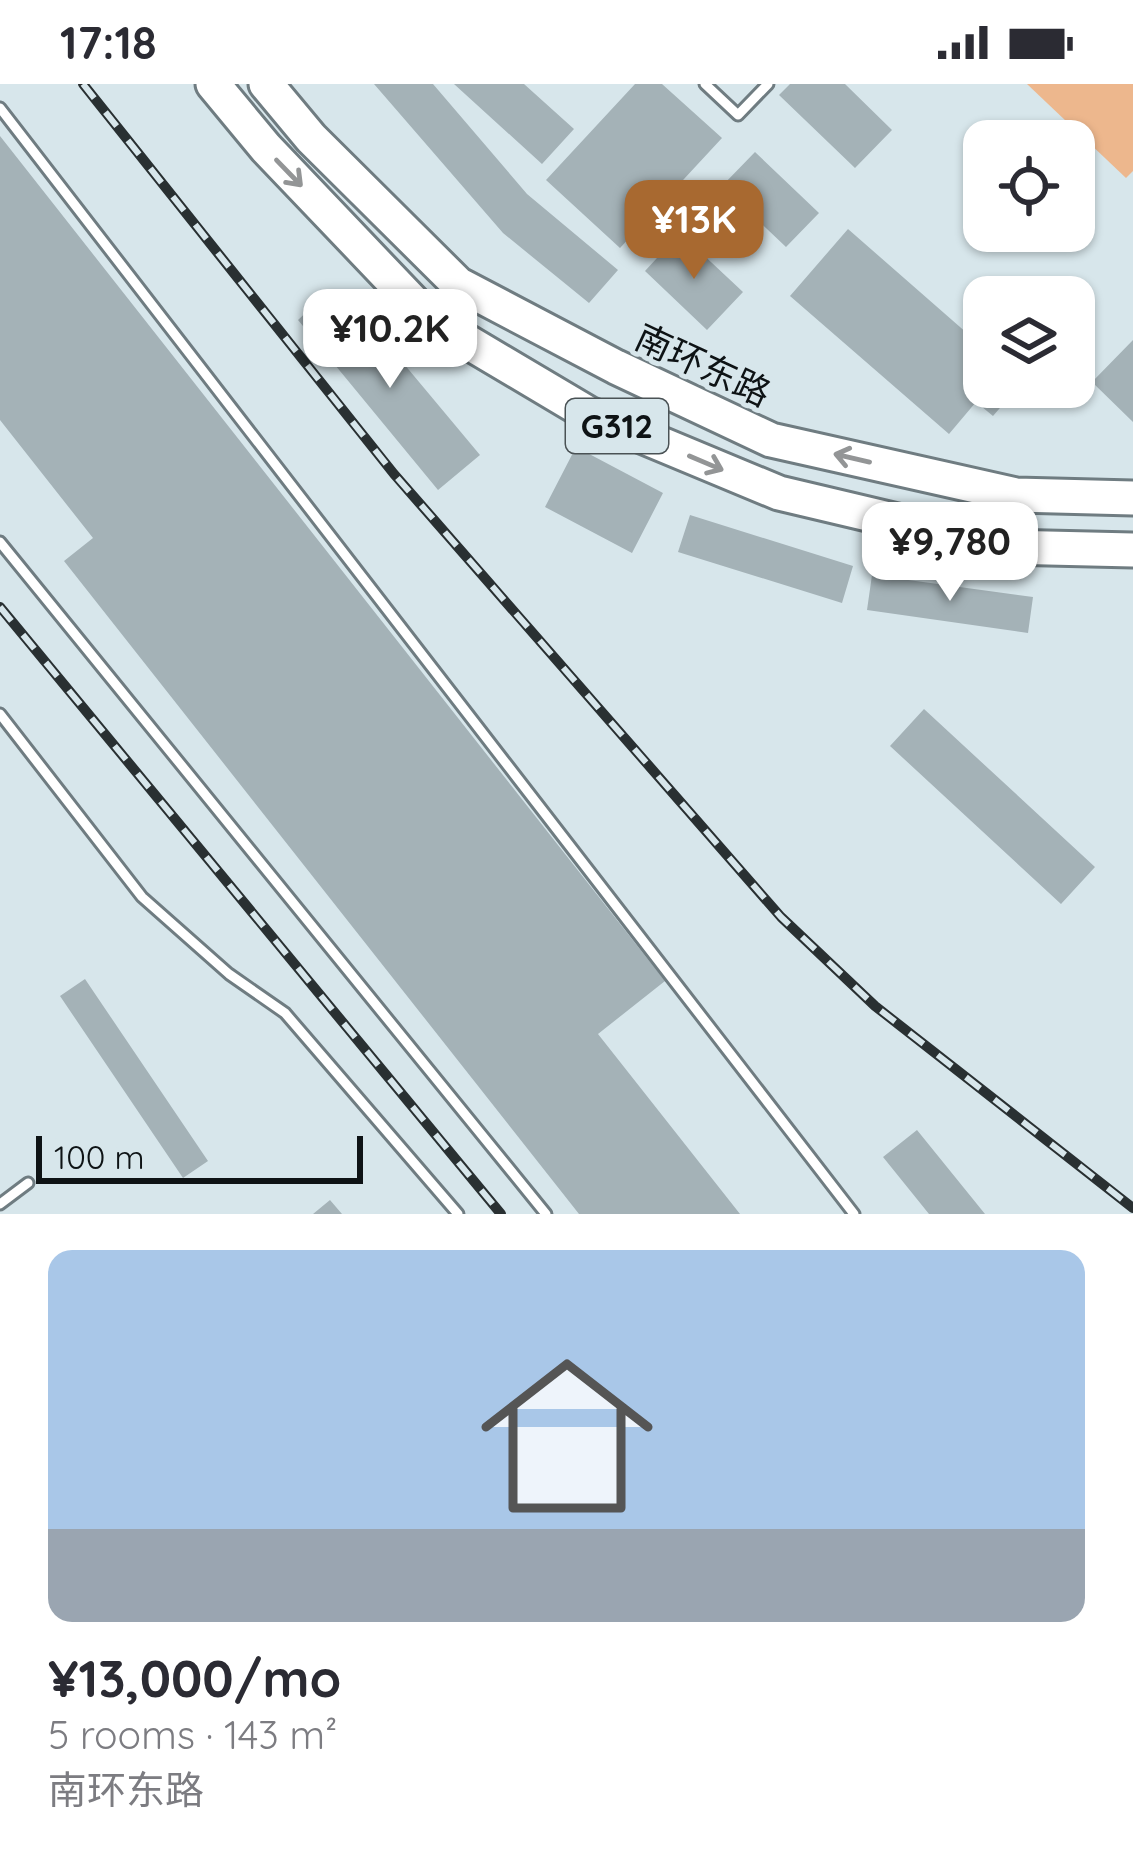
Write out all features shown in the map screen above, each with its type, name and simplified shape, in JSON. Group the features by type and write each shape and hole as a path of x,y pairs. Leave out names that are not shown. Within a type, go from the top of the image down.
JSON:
{"highway":[{"name":"G312","path":"213,84 266,148 429,320 589,414 779,494 1007,547 1133,550"},
{"name":"南环东路","path":"266,84 311,138 458,284 616,368 772,440 1016,495 1133,498"}],"lane":[{"path":"705,84 738,115 768,84"},
{"path":"0,108 854,1214"},
{"path":"0,542 546,1214"},
{"path":"0,714 142,896 229,974 285,1013 458,1214"},
{"path":"0,1204 28,1183"}],"shaded area":[{"path":"1027,84 1133,84 1133,171 1126,178 1095,149 1095,120 1065,120"}],"building":[{"path":"374,84 433,84 527,194 618,270 589,303 503,233"},
{"path":"454,84 524,84 574,129 542,164"},
{"path":"635,84 662,84 722,138 620,248 546,180"},
{"path":"790,84 845,84 892,130 855,168 779,95"},
{"path":"0,136 665,981 598,1034 740,1214 579,1214 64,561 93,538 0,420"},
{"path":"755,152 819,213 786,247 722,186"},
{"path":"848,229 963,330 963,408 971,408 949,434 790,296"},
{"path":"680,233 743,292 707,330 645,271"},
{"path":"330,290 399,358 480,455 438,490 298,320"},
{"path":"1133,340 1133,422 1095,385 1095,379"},
{"path":"576,447 663,493 632,553 545,507"},
{"path":"690,515 853,566 842,603 678,552"},
{"path":"872,575 1033,597 1028,633 867,610"},
{"path":"924,709 1095,867 1061,904 890,746"},
{"path":"85,979 208,1161 183,1178 60,996"},
{"path":"917,1130 985,1214 929,1214 883,1157"},
{"path":"330,1200 342,1214 313,1214"}],"railway":[{"path":"83,84 394,474 781,917 875,1006 1133,1208"},
{"path":"0,607 501,1214"}]}
